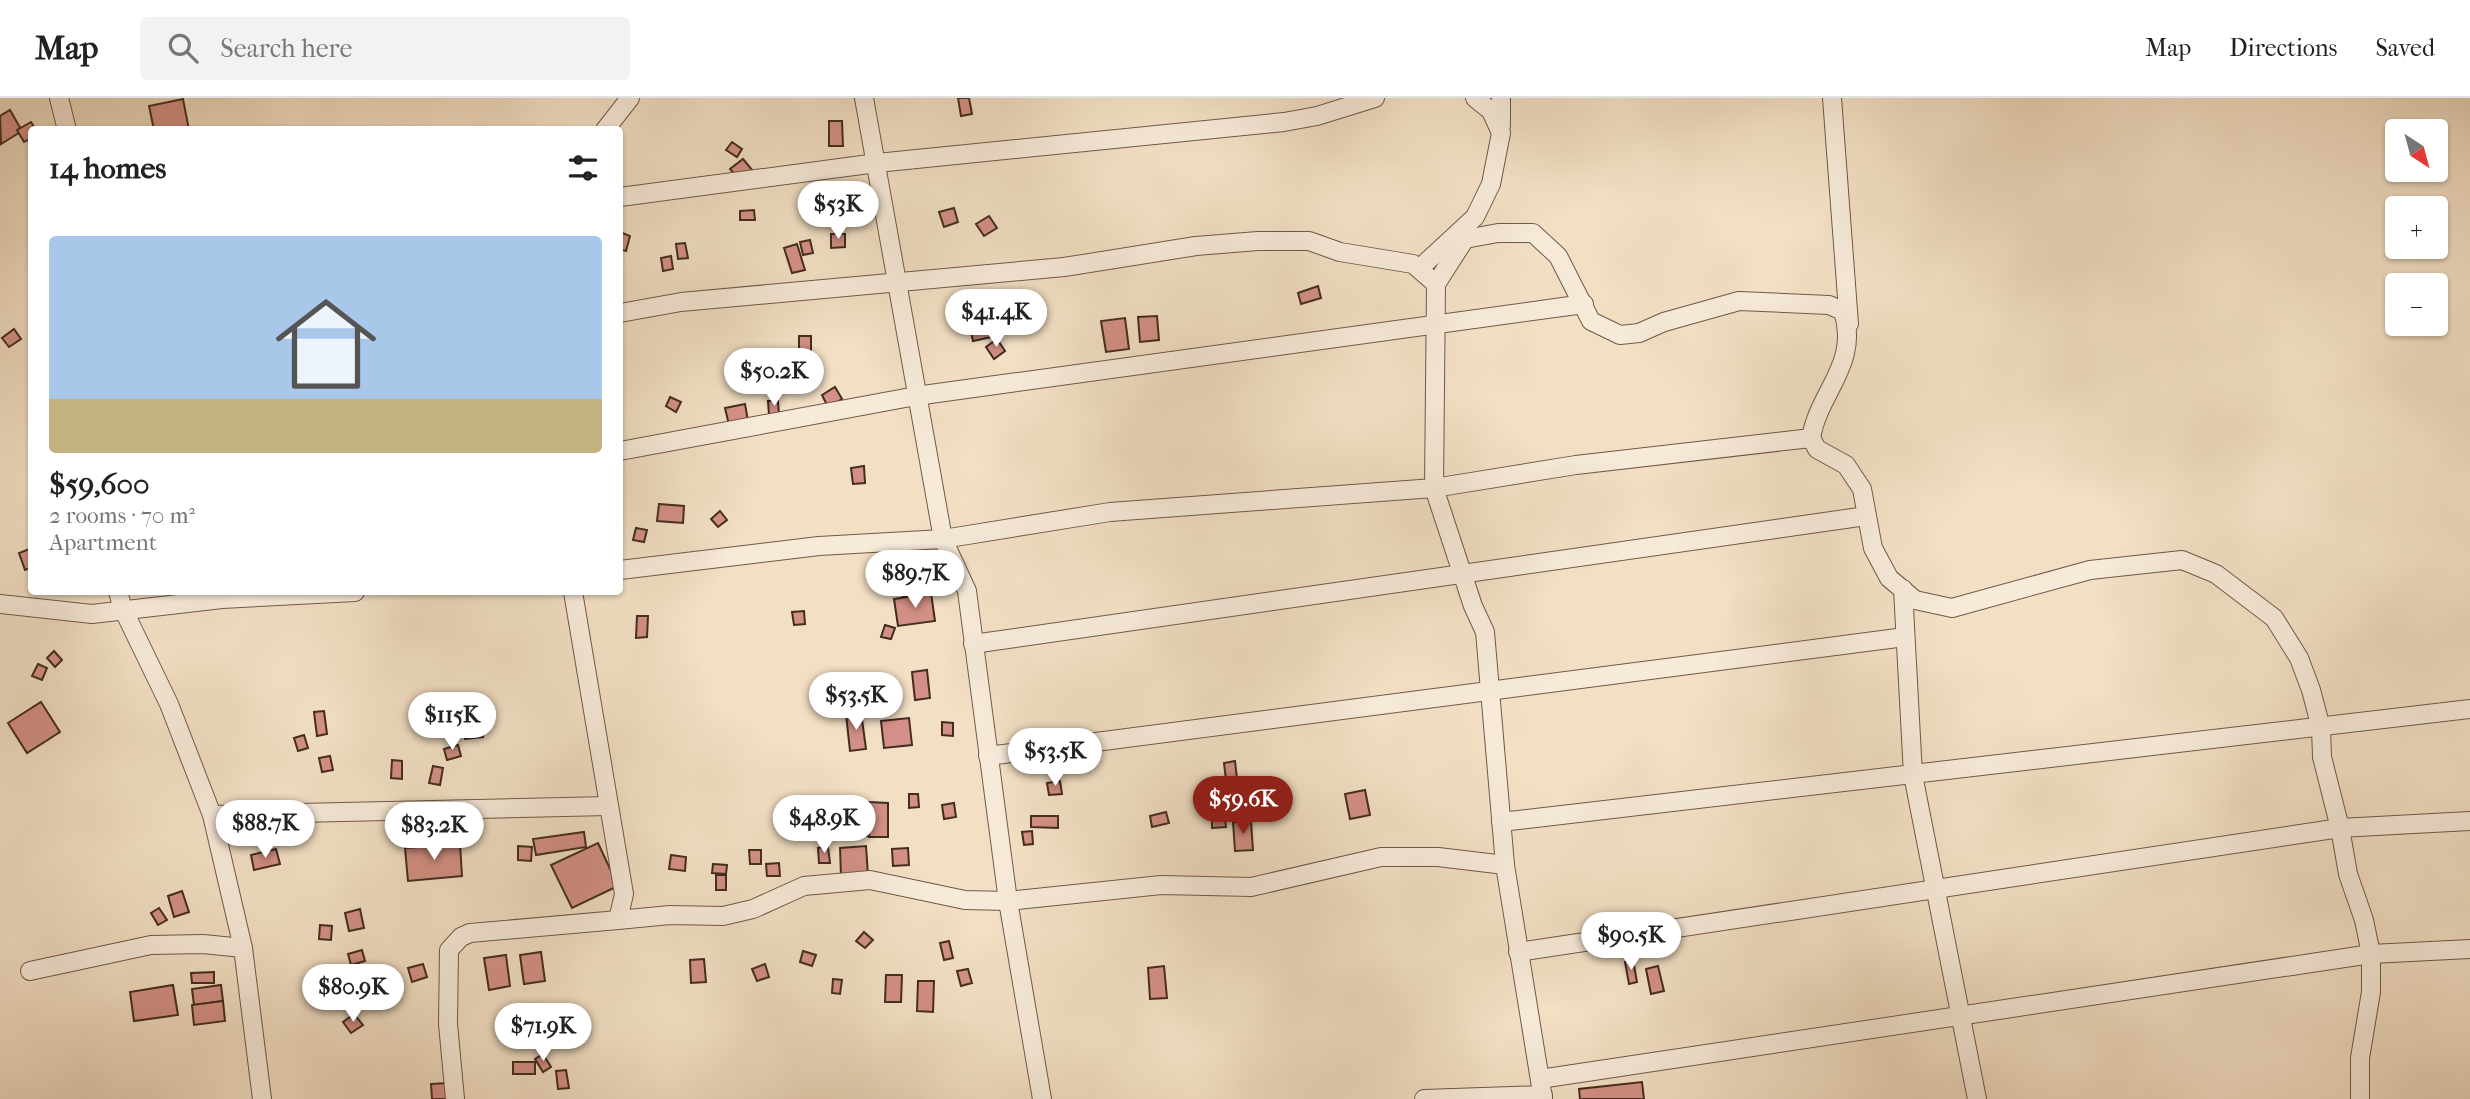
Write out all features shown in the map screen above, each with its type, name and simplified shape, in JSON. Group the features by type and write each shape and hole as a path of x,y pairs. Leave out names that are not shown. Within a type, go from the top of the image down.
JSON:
{"street":[{"path":"59,98 66,126"},
{"path":"608,126 630,98"},
{"path":"864,98 877,163 895,285 943,539 967,591 1008,901 1042,1099"},
{"path":"623,197 877,163 1284,122 1317,116 1375,98"},
{"path":"1475,98 1491,111 1501,133"},
{"path":"1420,268 1475,217 1491,184 1501,133 1501,98"},
{"path":"1811,438 1841,372 1849,331 1832,98"},
{"path":"1542,1091 1505,865 1485,632 1462,574 1434,488 1436,284 1465,239 1498,233 1533,233 1558,256 1591,321 1620,335 1639,334 1664,322 1739,301 1829,305 1843,311 1849,331"},
{"path":"623,312 681,302 895,285 1064,267 1196,246 1258,241 1309,241 1340,252 1413,264 1436,284"},
{"path":"623,450 916,396 1584,304"},
{"path":"623,570 818,546 943,539 1110,512 1434,488 1586,464 1811,438"},
{"path":"1811,438 1817,449 1846,465 1862,489 1873,548 1889,578 1915,600 1952,608 2090,570 2182,560 2216,574 2274,618 2299,658 2321,729 2322,757 2340,828 2348,874 2364,920 2371,954 2371,992 2360,1058 2360,1099"},
{"path":"973,644 1866,516"},
{"path":"1903,589 1913,775 1938,889 1977,1099"},
{"path":"119,595 122,610 169,704 212,815 243,948 261,1099"},
{"path":"0,604 92,614 222,599 298,595"},
{"path":"574,595 624,894 618,920"},
{"path":"988,756 1905,637"},
{"path":"1501,822 2321,729 2470,709"},
{"path":"212,815 609,806"},
{"path":"1518,952 2340,828 2470,821"},
{"path":"455,1099 448,1024 449,950 454,943 470,933 670,915 723,916 753,909 804,886 870,880 965,900 1008,901 1161,885 1251,887 1381,857 1438,857 1505,865"},
{"path":"30,971 151,945 203,944 243,948"},
{"path":"1424,1099 1542,1091 1962,1015 2371,954 2470,949"}],"building":[{"path":"958,98 969,98 972,114 961,116"},
{"path":"183,99 188,126 153,126 149,106"},
{"path":"10,110 22,131 1,144 0,116"},
{"path":"829,121 842,121 843,146 829,146"},
{"path":"31,122 34,126 28,126 28,140 24,142 17,130"},
{"path":"732,142 742,149 737,157 726,150"},
{"path":"743,159 753,171 740,181 730,169"},
{"path":"954,208 958,222 944,227 939,212"},
{"path":"754,210 755,220 740,220 740,211"},
{"path":"989,216 997,228 984,236 976,224"},
{"path":"623,233 630,236 626,251 623,250"},
{"path":"831,234 845,234 845,247 831,248"},
{"path":"810,240 813,253 803,255 800,242"},
{"path":"685,243 688,258 678,259 676,244"},
{"path":"797,244 805,270 792,273 784,248"},
{"path":"671,256 673,269 663,271 661,258"},
{"path":"1318,286 1321,298 1301,304 1298,293"},
{"path":"1157,316 1159,340 1140,342 1138,317"},
{"path":"1125,318 1129,349 1106,352 1101,321"},
{"path":"998,322 1001,335 973,341 970,328"},
{"path":"14,329 21,339 9,347 2,338"},
{"path":"799,336 811,336 811,352 799,352"},
{"path":"997,339 1005,351 994,359 986,347"},
{"path":"835,387 842,399 828,407 822,395"},
{"path":"670,397 681,402 676,412 666,406"},
{"path":"768,401 778,401 779,415 769,415"},
{"path":"745,404 748,421 729,425 725,408"},
{"path":"864,466 865,483 853,484 851,468"},
{"path":"659,504 684,506 683,523 657,521"},
{"path":"720,511 727,520 718,527 711,519"},
{"path":"636,528 647,530 644,542 633,540"},
{"path":"28,550 28,569 25,570 19,553"},
{"path":"925,583 927,592 903,597 901,587"},
{"path":"931,593 935,621 898,626 894,599"},
{"path":"804,611 805,624 794,625 792,612"},
{"path":"637,616 648,616 647,637 636,638"},
{"path":"885,625 895,628 891,639 881,637"},
{"path":"54,651 62,660 55,667 47,658"},
{"path":"38,664 47,668 42,680 32,676"},
{"path":"927,670 930,698 915,700 912,672"},
{"path":"844,682 849,694 840,698 835,686"},
{"path":"41,702 60,732 27,753 8,723"},
{"path":"324,711 327,734 317,736 314,712"},
{"path":"861,712 866,749 850,751 846,714"},
{"path":"909,718 912,745 884,748 881,721"},
{"path":"481,722 483,737 465,739 463,725"},
{"path":"942,722 953,723 953,736 942,735"},
{"path":"304,735 308,748 298,751 294,738"},
{"path":"458,745 461,756 447,760 444,749"},
{"path":"330,756 333,770 322,772 319,758"},
{"path":"392,760 402,761 402,779 391,778"},
{"path":"1235,761 1237,779 1226,780 1224,763"},
{"path":"433,766 443,768 440,785 429,783"},
{"path":"1060,781 1062,794 1049,795 1047,783"},
{"path":"1231,782 1237,796 1229,800 1223,786"},
{"path":"1365,790 1370,815 1350,819 1345,794"},
{"path":"909,794 918,794 919,807 909,808"},
{"path":"836,802 869,802 869,836 835,835"},
{"path":"869,802 888,803 888,837 869,837"},
{"path":"954,803 956,817 944,819 942,805"},
{"path":"1166,812 1169,823 1152,827 1150,816"},
{"path":"1031,816 1058,816 1058,828 1031,827"},
{"path":"1225,818 1226,827 1212,828 1212,819"},
{"path":"1251,821 1253,850 1235,851 1233,822"},
{"path":"1032,831 1033,844 1024,845 1022,832"},
{"path":"584,832 586,847 536,855 533,839"},
{"path":"598,843 618,886 572,908 551,865"},
{"path":"460,844 462,876 408,881 405,848"},
{"path":"518,846 532,847 531,861 518,860"},
{"path":"866,846 868,875 841,876 840,848"},
{"path":"828,847 830,863 819,863 818,848"},
{"path":"908,848 909,865 893,866 892,849"},
{"path":"276,849 280,864 254,870 251,855"},
{"path":"749,850 761,850 761,864 750,864"},
{"path":"671,855 686,857 685,871 669,869"},
{"path":"779,863 780,876 767,876 766,864"},
{"path":"713,864 727,865 726,874 712,873"},
{"path":"716,875 726,875 726,890 716,890"},
{"path":"182,891 189,912 174,917 168,896"},
{"path":"159,908 167,920 158,925 151,913"},
{"path":"360,909 364,928 349,931 345,913"},
{"path":"320,925 332,926 331,940 319,939"},
{"path":"864,932 873,940 865,948 856,941"},
{"path":"949,941 953,958 944,960 940,943"},
{"path":"362,950 365,961 351,965 348,954"},
{"path":"803,951 816,955 812,966 800,962"},
{"path":"541,952 545,981 524,984 520,955"},
{"path":"506,955 510,986 489,990 484,958"},
{"path":"704,959 706,982 691,983 690,960"},
{"path":"1633,960 1637,982 1629,984 1625,962"},
{"path":"423,964 427,977 412,982 408,968"},
{"path":"765,964 769,977 757,981 752,969"},
{"path":"1164,966 1167,998 1150,999 1148,968"},
{"path":"1658,966 1664,991 1651,994 1646,969"},
{"path":"968,969 972,983 961,986 957,971"},
{"path":"214,972 214,983 192,983 191,973"},
{"path":"886,975 902,975 901,1002 885,1002"},
{"path":"833,979 842,980 840,994 832,993"},
{"path":"918,981 934,981 933,1012 917,1011"},
{"path":"173,985 178,1015 134,1021 130,992"},
{"path":"221,985 223,1001 194,1005 192,989"},
{"path":"343,989 353,990 352,1002 343,1002"},
{"path":"223,1001 225,1021 194,1025 192,1005"},
{"path":"354,1014 363,1025 351,1033 343,1022"},
{"path":"543,1054 551,1067 543,1072 535,1059"},
{"path":"513,1062 535,1062 535,1074 513,1074"},
{"path":"566,1070 569,1088 558,1089 556,1071"},
{"path":"1642,1082 1644,1099 1580,1099 1579,1089"},
{"path":"448,1083 448,1099 432,1099 431,1084"}]}
